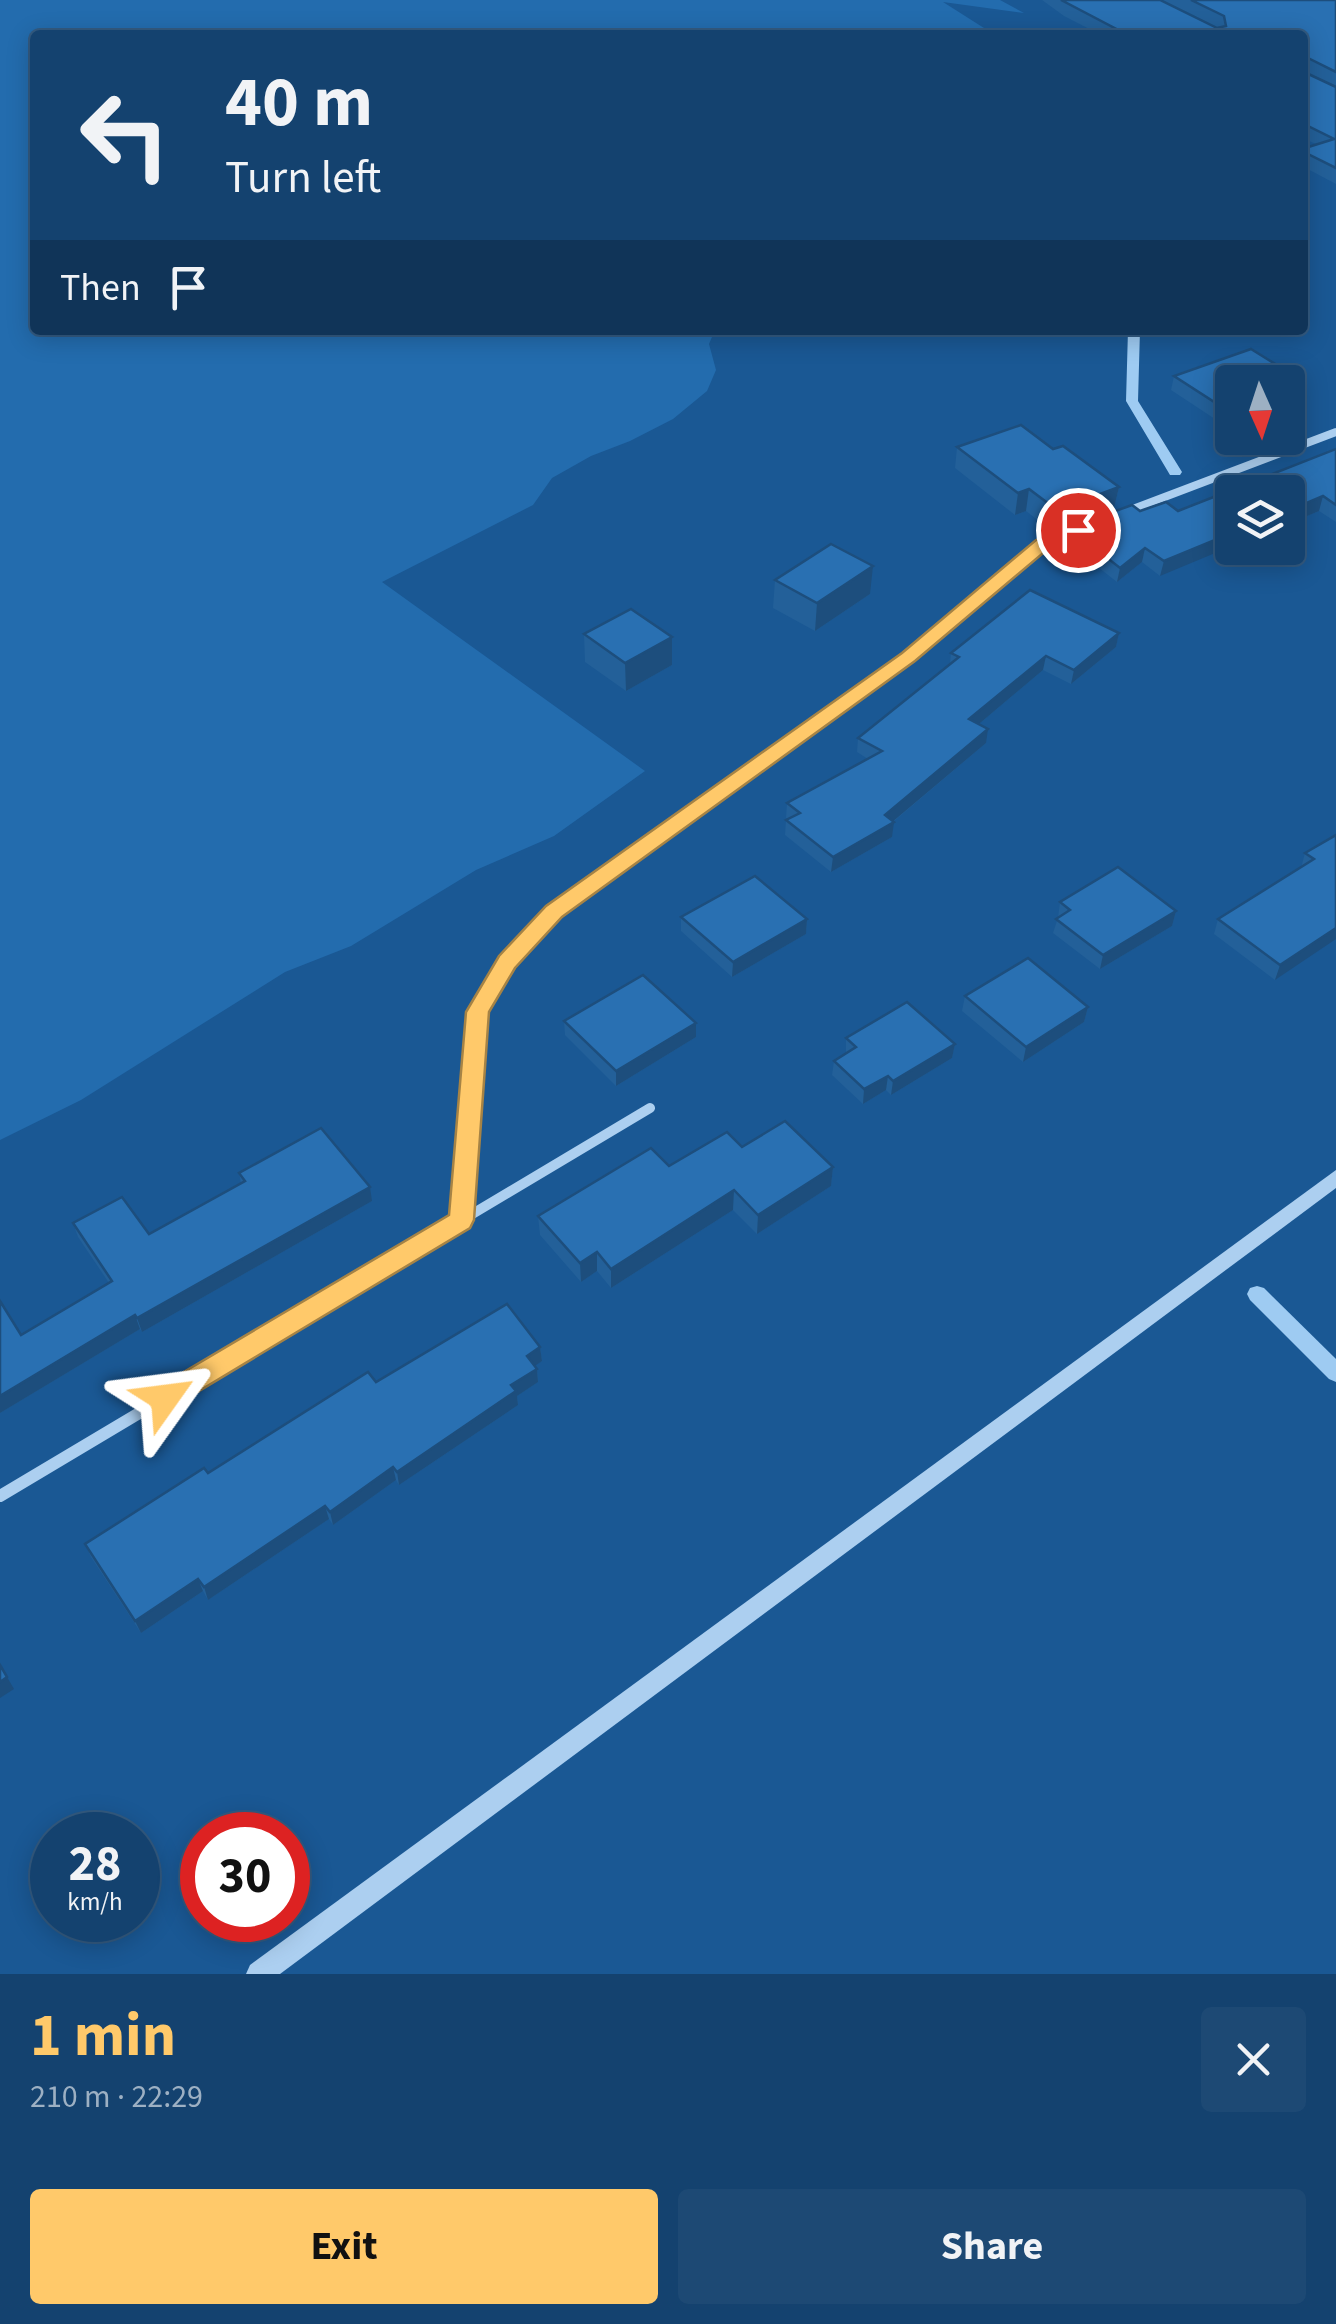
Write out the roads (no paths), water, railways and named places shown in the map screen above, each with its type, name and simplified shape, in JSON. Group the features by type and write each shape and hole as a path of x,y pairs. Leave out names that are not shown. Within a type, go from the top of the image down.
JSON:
{"street":[{"path":"1114,516 1336,432"},
{"path":"461,1220 478,1012 507,962 554,912 908,657 1042,544 1096,523"},
{"path":"0,1496 650,1108"},
{"path":"259,1974 1336,1178"}],"waterway":[{"path":"1134,335 1132,401 1175,472"},
{"path":"1257,1294 1336,1373"}]}
